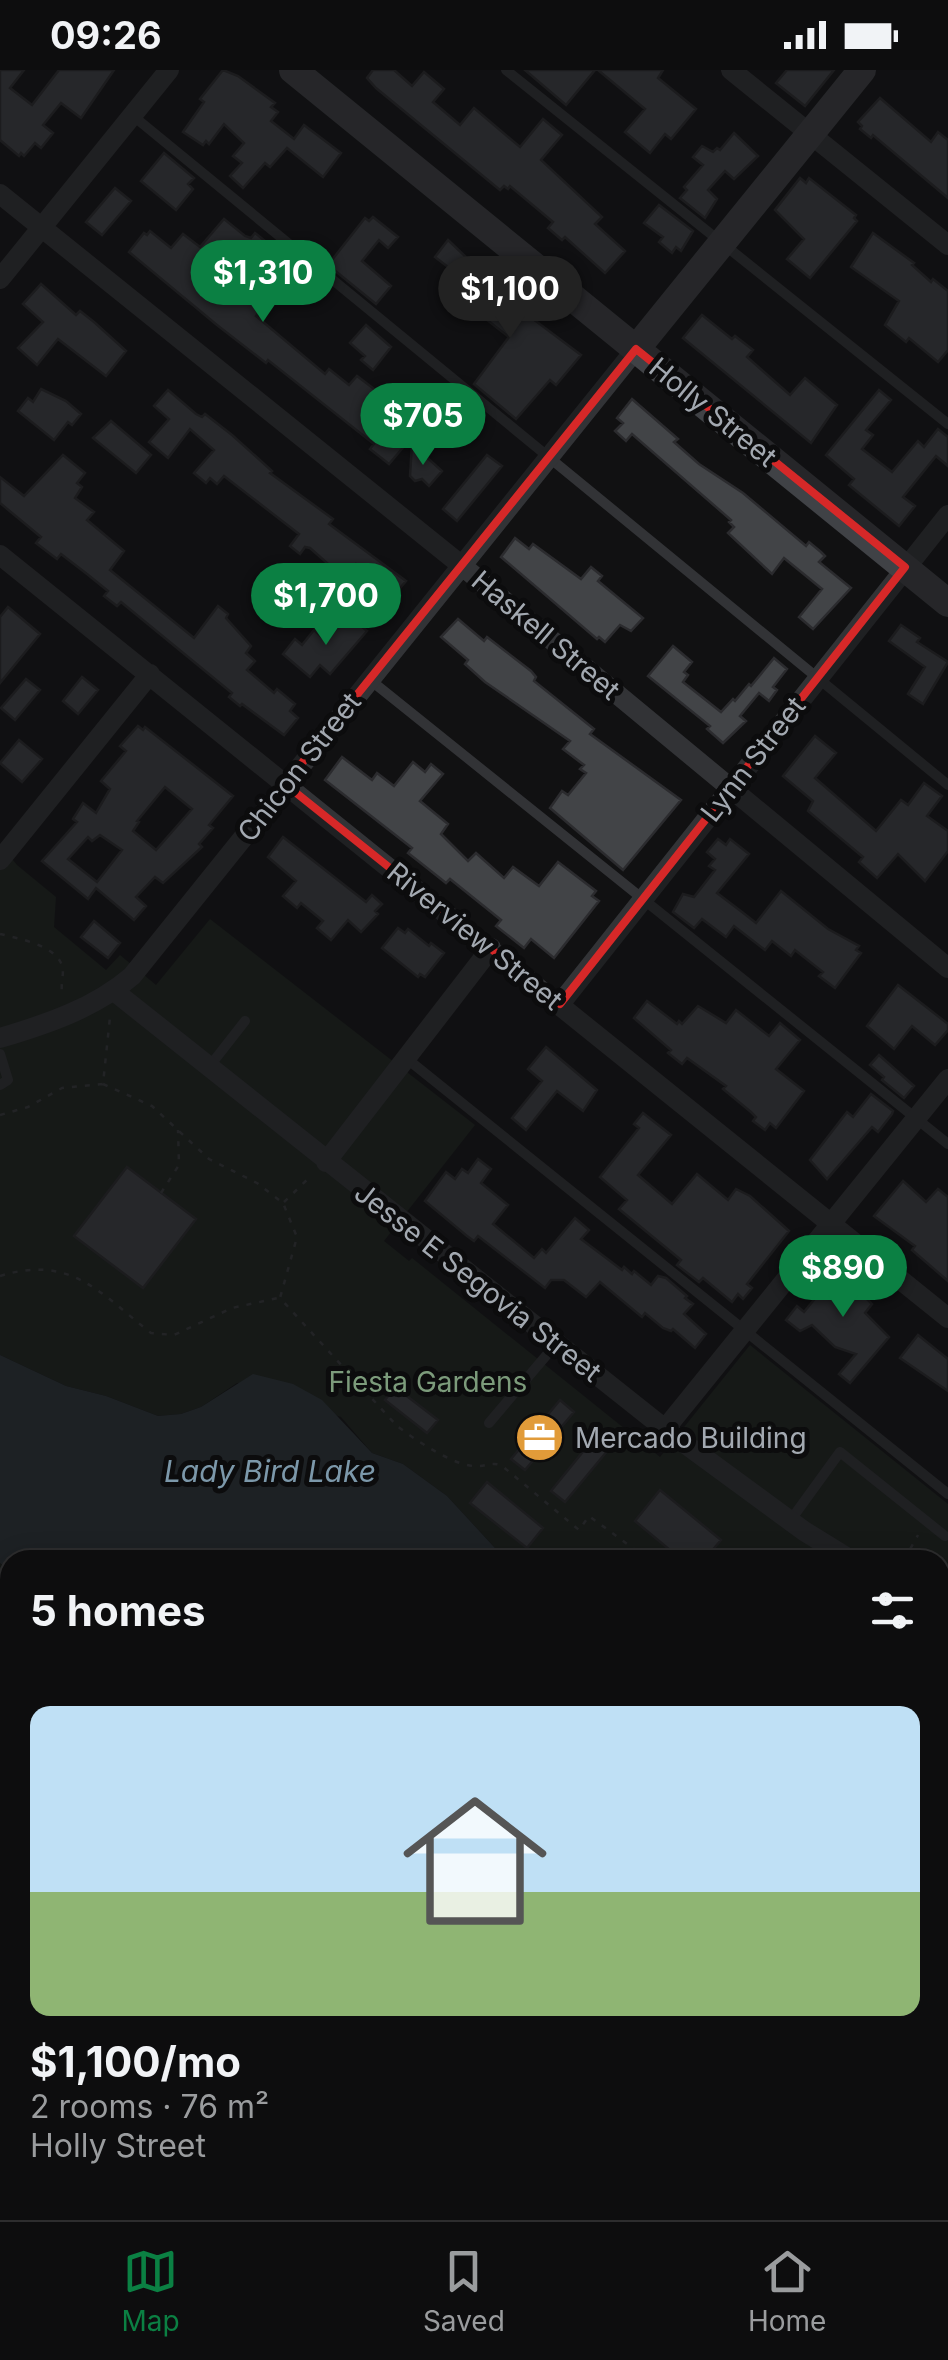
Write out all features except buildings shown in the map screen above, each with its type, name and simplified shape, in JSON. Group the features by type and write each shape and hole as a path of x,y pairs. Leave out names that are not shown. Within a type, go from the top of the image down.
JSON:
{"street":[{"path":"0,279 169,70"},
{"name":"Holly Street","path":"293,70 948,602"},
{"path":"731,70 948,244"},
{"name":"Chicon Street","path":"0,1038 61,1018 114,991 156,948 369,678 862,70"},
{"name":"Haskell Street","path":"0,194 461,564 948,968"},
{"name":"Lynn Street","path":"560,1004 948,515"},
{"name":"Riverview Street","path":"0,555 948,1318"},
{"path":"0,860 150,674"},
{"path":"326,1162 490,948"},
{"name":"Jesse E Segovia Street","path":"114,991 665,1429 836,1550"},
{"path":"665,1429 948,1079"}],"lane":[{"path":"506,70 948,424"},
{"path":"132,115 948,784"},
{"path":"369,678 948,1144"},
{"path":"208,1068 245,1020"},
{"path":"0,1054 8,1080 0,1085"},
{"path":"406,1058 948,1494"},
{"path":"490,1423 556,1344"},
{"path":"790,1521 840,1452 945,1536"}],"path":[{"path":"0,934 34,944 58,958 64,997"},
{"path":"103,1084 110,1017"},
{"path":"0,1115 28,1107 62,1088 103,1084 152,1106 210,1159 256,1183 283,1203 297,1236 280,1298"},
{"path":"162,1193 178,1165 178,1130"},
{"path":"283,1203 326,1162"},
{"path":"0,1276 18,1270 66,1271 151,1334 174,1335 253,1302 280,1298"},
{"path":"280,1298 398,1426 430,1449 474,1467 502,1465 579,1530 590,1516 636,1550"},
{"path":"909,1550 928,1523"}],"highlighted area":[{"path":"636,349 905,567 560,1004 285,784"}],"green space":[{"name":"Fiesta Gardens","path":"0,844 17,865 56,897 54,927 106,970 120,955 156,985 210,919 475,1125 384,1241 409,1261 412,1258 660,1457 750,1345 948,1504 948,1550 497,1550 447,1496 403,1464 372,1453 341,1417 237,1383 201,1407 158,1416 66,1386 0,1355"}],"water":[{"name":"Lady Bird Lake","path":"0,1355 66,1386 158,1416 201,1407 253,1374 293,1384 322,1400 372,1453 403,1464 447,1496 497,1550 0,1550"}],"place":[{"name":"Mercado Building","path":"540,1438"}]}
